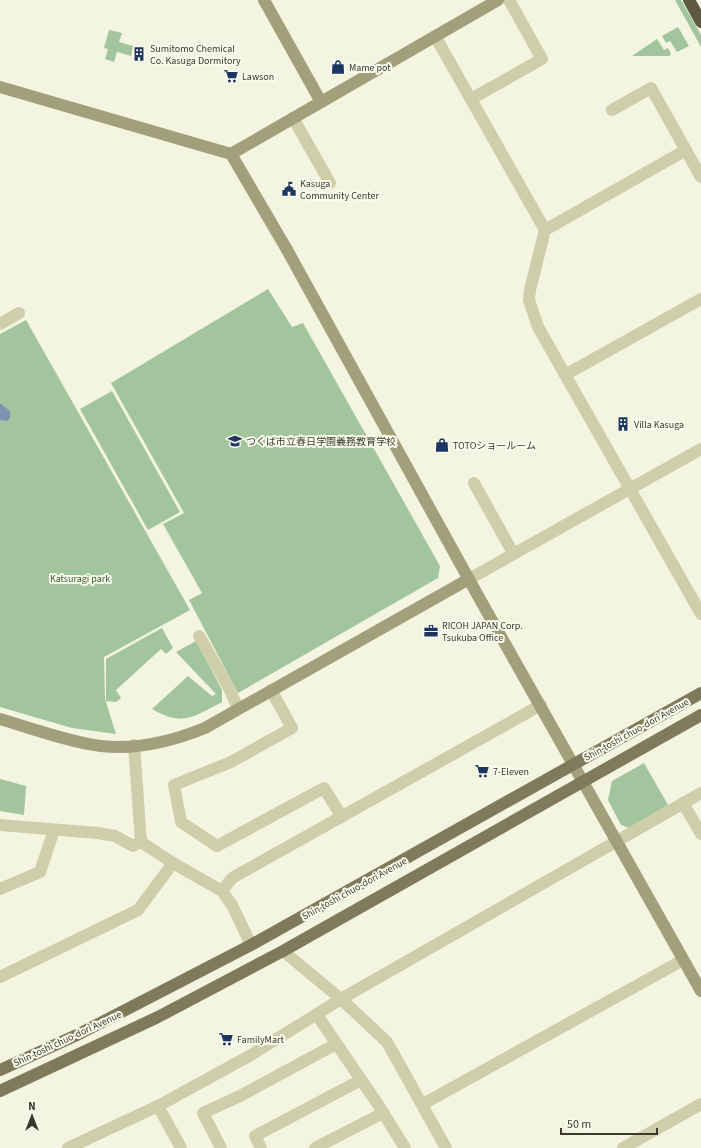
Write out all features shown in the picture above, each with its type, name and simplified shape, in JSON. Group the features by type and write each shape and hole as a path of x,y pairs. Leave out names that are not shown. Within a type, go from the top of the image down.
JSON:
{"highway":[{"path":"689,0 701,22"}],"main road":[{"name":"Shin-toshi chuo-dori Avenue","path":"0,1070 79,1034 252,945 701,693"},
{"name":"Shin-toshi chuo-dori Avenue","path":"0,1091 158,1017 283,951 701,715"}],"street":[{"path":"264,0 321,102"},
{"path":"230,154 498,0"},
{"path":"471,99 542,60 509,0"},
{"path":"435,36 545,230 530,290 529,300 538,326 701,614"},
{"path":"0,87 230,154 286,248 469,579 541,705 573,765 618,841 701,991"},
{"path":"612,110 651,88 701,177"},
{"path":"293,118 330,184"},
{"path":"545,230 686,150"},
{"path":"565,375 701,299"},
{"path":"0,324 19,313"},
{"path":"0,719 101,746 134,745 170,740 189,735 238,710 513,553 701,448"},
{"path":"474,483 513,553"},
{"path":"199,636 229,688 238,710"},
{"path":"271,690 292,728 231,762 174,785 181,822 217,846 324,788 342,817"},
{"path":"222,891 232,878 541,705"},
{"path":"134,745 141,842"},
{"path":"68,1148 158,1106 251,1055 318,1015 341,999 701,793"},
{"path":"683,803 701,834"},
{"path":"0,825 98,833 115,836 134,846 141,842"},
{"path":"0,889 40,872 54,830"},
{"path":"141,842 173,863 222,891 232,905 252,945"},
{"path":"0,977 138,910 173,863"},
{"path":"283,951 341,999 387,1042 423,1104 446,1148"},
{"path":"423,1104 683,960"},
{"path":"318,1015 383,1112 403,1148"},
{"path":"221,1148 203,1113 240,1096 336,1044"},
{"path":"261,1148 255,1136 361,1080"},
{"path":"624,1148 701,1104"},
{"path":"158,1106 181,1148"},
{"path":"315,1148 383,1112"}],"green space":[{"path":"675,0 681,0 701,35 701,47"},
{"path":"678,27 689,46 677,52 670,41 666,43 662,36"},
{"path":"109,30 122,33 119,42 133,46 131,56 117,52 114,62 105,59 108,49 104,48"},
{"path":"657,39 664,50 668,48 671,54 669,56 632,56"},
{"path":"268,289 292,327 303,323 440,566 438,578 238,693 189,600 202,593 163,524 184,513 111,383"},
{"name":"Katsuragi park","path":"26,320 190,610 104,657 105,699 116,734 72,728 0,707 0,334"},
{"path":"112,391 180,512 148,530 80,409"},
{"path":"162,628 173,648 166,654 161,649 116,690 121,698 116,702 106,701 106,659"},
{"path":"196,641 222,690 222,702 196,716 181,719 172,718 152,709 188,676 212,696 216,694 176,652"},
{"path":"644,763 668,805 629,828 621,825 608,800 612,781"},
{"path":"0,779 26,786 24,815 0,811"}],"water":[{"path":"0,403 10,411 10,418 7,421 0,420"}],"place":[{"name":"Sumitomo Chemical Co. Kasuga Dormitory","path":"139,54"},
{"name":"Mame pot","path":"338,67"},
{"name":"Lawson","path":"231,76"},
{"name":"Kasuga Community Center","path":"289,189"},
{"name":"Villa Kasuga","path":"623,424"},
{"name":"つくば市立春日学園義務教育学校","path":"235,441"},
{"name":"TOTOショールーム","path":"442,445"},
{"name":"RICOH JAPAN Corp. Tsukuba Office","path":"431,631"},
{"name":"7-Eleven","path":"482,771"},
{"name":"FamilyMart","path":"226,1039"}]}
